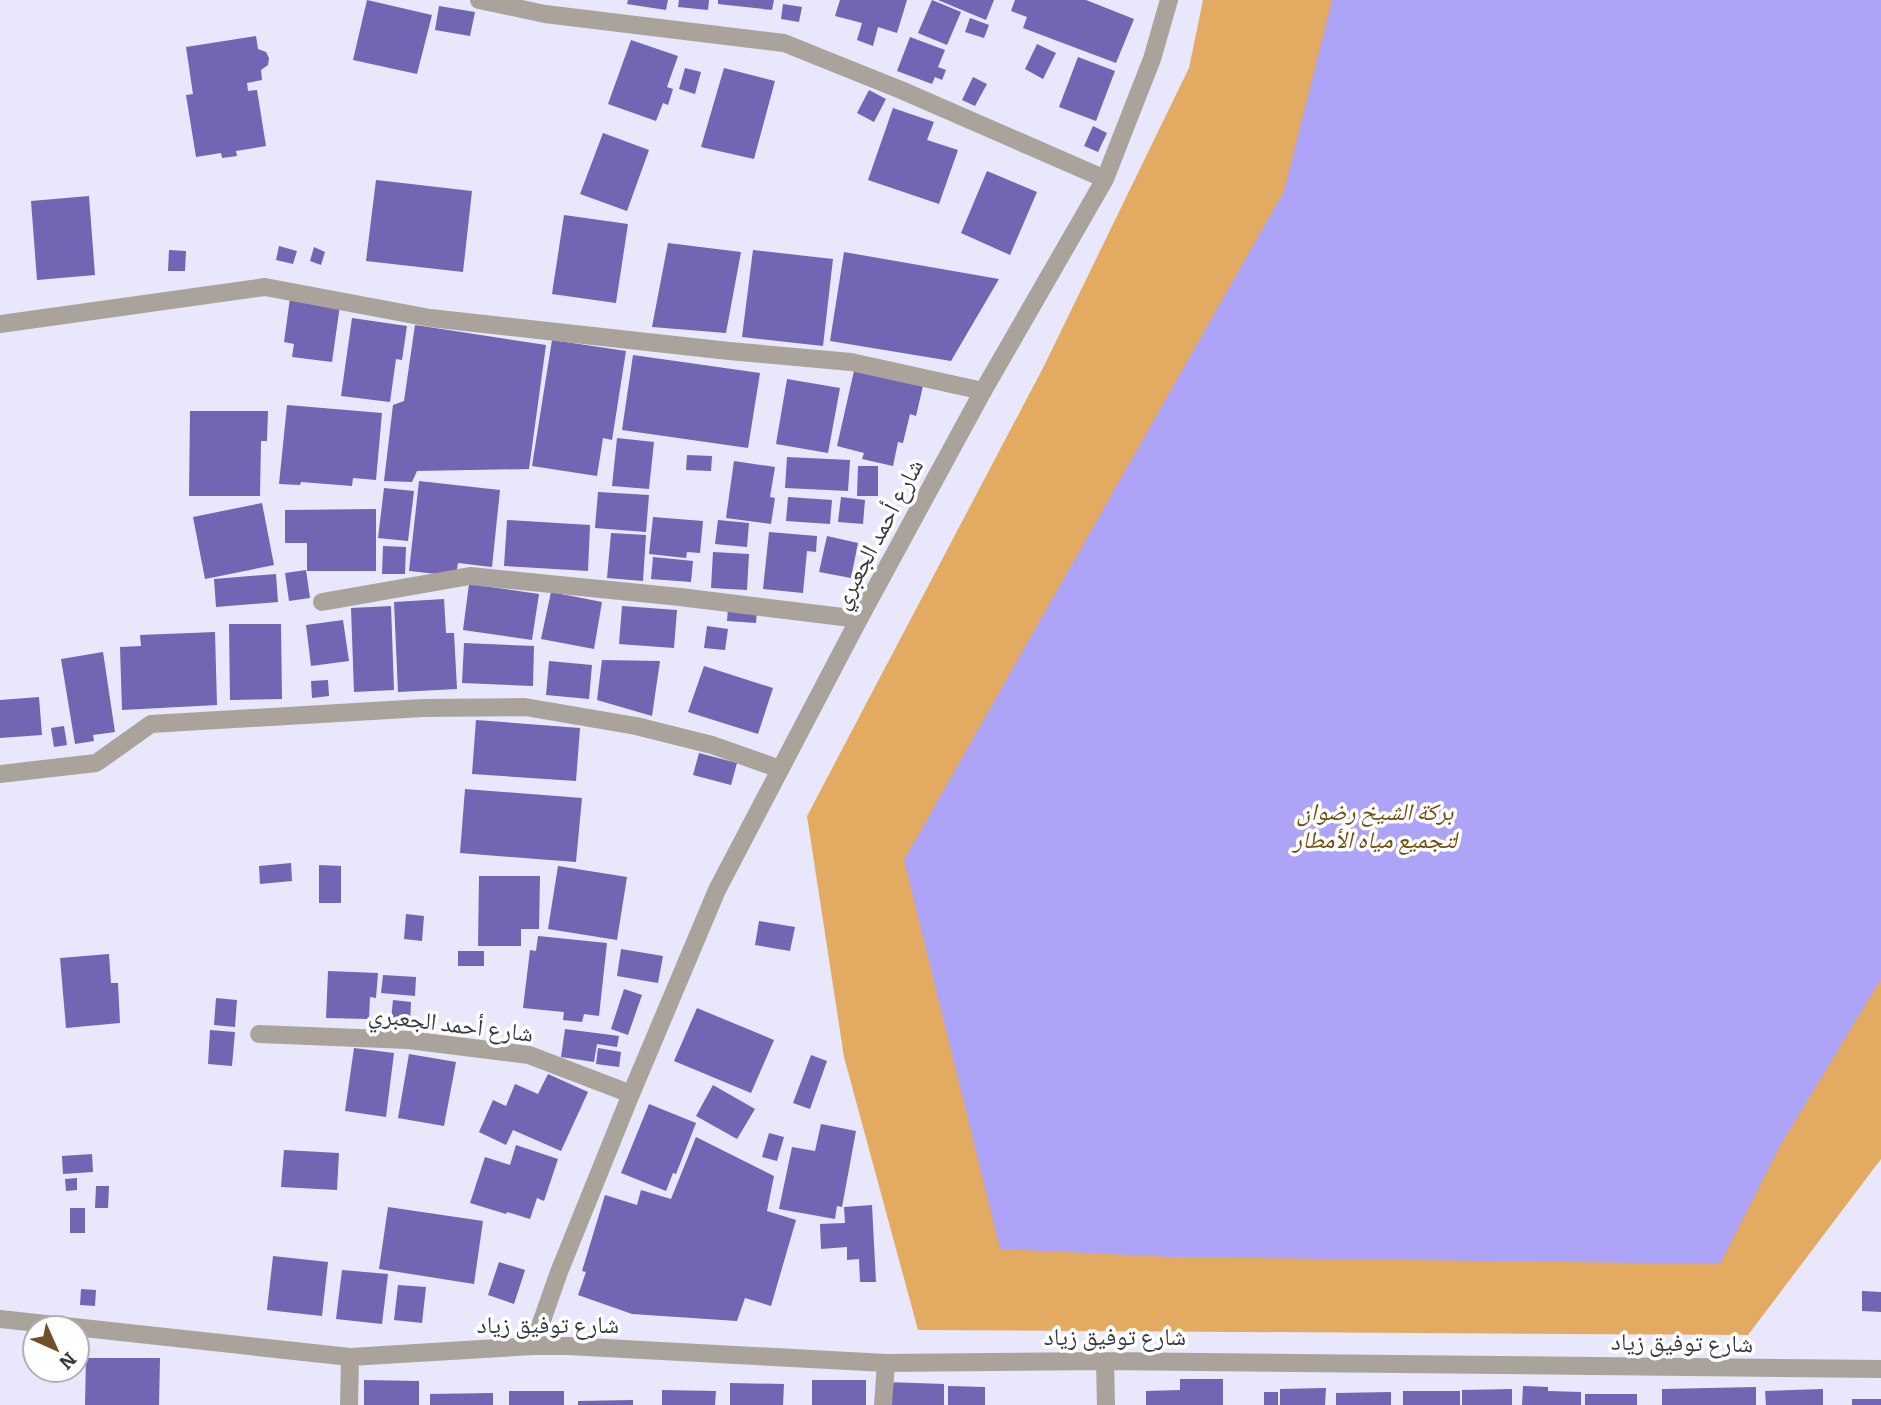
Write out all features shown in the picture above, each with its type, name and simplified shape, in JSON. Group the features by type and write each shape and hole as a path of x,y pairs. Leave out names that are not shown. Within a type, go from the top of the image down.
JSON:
{"street":[{"path":"479,0 545,14 784,43 901,90 1105,179"},
{"name":"شارع أحمد الجعبري","path":"533,1346 559,1272 717,890 859,619 983,391 1105,179 1152,59 1169,0"},
{"path":"0,324 265,287 430,318 851,362 983,391"},
{"path":"322,602 470,576 680,597 859,619"},
{"path":"0,774 96,763 151,724 423,708 525,707 636,726 712,745 780,769"},
{"name":"شارع أحمد الجعبري","path":"259,1034 408,1040 529,1055 631,1094"},
{"name":"شارع توفيق زياد","path":"0,1320 350,1357 568,1346 886,1363 1105,1361 1881,1369"},
{"path":"349,1405 350,1357"},
{"path":"1105,1361 1106,1405"},
{"path":"883,1405 886,1363"}],"green space":[{"name":"بركة الشيخ رضوان لتجميع مياه الأمطار","path":"1203,0 1881,0 1881,1159 1748,1335 918,1330 844,1057 807,816 1044,366 1189,68"}],"shaded area":[{"name":"بركة الشيخ رضوان لتجميع مياه الأمطار","path":"1332,0 1881,0 1881,979 1780,1146 1720,1264 1171,1257 1000,1249 904,860 1284,191"}],"building":[{"path":"367,0 432,15 417,74 353,60"},
{"path":"628,0 668,0 666,10 627,4"},
{"path":"679,0 709,0 708,10 678,7"},
{"path":"718,0 774,0 772,10 718,4"},
{"path":"840,0 907,0 897,33 878,27 873,46 857,40 862,23 835,16"},
{"path":"932,0 961,12 947,45 918,33"},
{"path":"938,0 994,0 986,20"},
{"path":"1015,0 1086,0 1134,19 1116,63 1023,28 1027,17 1011,11"},
{"path":"783,4 802,7 799,22 781,19"},
{"path":"439,6 475,12 470,36 435,30"},
{"path":"970,18 989,25 984,38 965,32"},
{"path":"256,36 258,49 266,52 269,58 268,65 261,70 262,80 247,83 248,91 257,90 266,146 236,151 237,156 222,158 221,153 196,157 186,95 193,94 186,47"},
{"path":"910,37 945,50 938,67 946,70 942,80 935,77 932,84 897,71"},
{"path":"631,40 678,56 667,87 673,89 668,105 663,103 656,121 608,104"},
{"path":"1037,44 1056,53 1043,79 1025,69"},
{"path":"1078,57 1115,71 1096,121 1059,107"},
{"path":"685,68 701,72 695,94 679,89"},
{"path":"724,68 775,81 754,159 701,147"},
{"path":"973,77 987,84 975,106 962,100"},
{"path":"869,90 886,99 874,122 857,113"},
{"path":"893,108 934,122 927,140 958,150 939,204 868,180"},
{"path":"1093,126 1107,133 1098,152 1084,146"},
{"path":"603,133 649,150 627,211 580,194"},
{"path":"987,171 1037,192 1010,255 961,233"},
{"path":"376,180 472,191 463,272 366,261"},
{"path":"89,196 95,275 37,280 31,201"},
{"path":"564,215 628,224 616,303 552,294"},
{"path":"668,243 741,252 726,333 652,327"},
{"path":"279,246 297,251 293,264 276,260"},
{"path":"314,247 325,252 321,265 310,261"},
{"path":"169,250 186,251 185,271 168,271"},
{"path":"753,250 833,259 823,346 742,337"},
{"path":"844,252 999,279 951,361 830,341"},
{"path":"290,298 340,305 332,362 292,357 294,344 284,342"},
{"path":"352,318 407,326 402,360 396,359 390,402 341,396"},
{"path":"415,325 546,345 529,469 417,471 412,482 384,481 393,405 404,401"},
{"path":"552,340 626,351 612,440 603,438 597,476 532,466"},
{"path":"633,355 760,373 748,448 622,430"},
{"path":"854,371 923,386 916,416 910,414 903,443 898,442 893,466 862,459 864,453 837,446"},
{"path":"787,379 840,388 828,453 776,444"},
{"path":"287,405 382,413 376,480 353,478 352,486 301,482 300,485 279,484"},
{"path":"190,411 268,411 267,441 261,441 260,496 189,496"},
{"path":"617,438 654,442 649,489 612,486"},
{"path":"687,455 712,456 711,471 686,470"},
{"path":"787,457 850,460 848,491 785,488"},
{"path":"734,461 775,467 770,497 775,498 771,524 726,518"},
{"path":"858,466 878,466 878,496 857,496"},
{"path":"419,481 500,490 492,567 458,563 456,576 409,571"},
{"path":"384,488 414,491 408,541 378,538"},
{"path":"598,492 649,495 646,532 595,528"},
{"path":"788,497 832,500 830,524 786,521"},
{"path":"841,497 865,500 863,524 838,522"},
{"path":"262,503 274,565 205,579 193,517"},
{"path":"376,509 376,571 307,571 307,543 285,543 285,510"},
{"path":"653,517 703,521 700,553 687,552 686,558 649,554"},
{"path":"507,520 590,525 588,571 504,566"},
{"path":"718,520 749,523 747,547 715,544"},
{"path":"769,532 817,536 816,552 807,551 803,593 763,589"},
{"path":"611,533 646,535 643,581 607,578"},
{"path":"827,536 858,543 851,578 819,572"},
{"path":"383,546 406,547 405,574 382,574"},
{"path":"713,552 749,554 747,590 711,588"},
{"path":"653,557 693,561 691,582 651,579"},
{"path":"306,570 310,598 289,601 285,573"},
{"path":"276,574 278,602 216,607 214,579"},
{"path":"469,584 539,594 532,640 463,630"},
{"path":"551,592 602,602 594,649 541,639"},
{"path":"444,599 446,633 454,633 457,689 398,692 394,602"},
{"path":"391,606 394,690 354,692 351,608"},
{"path":"622,606 677,610 674,648 619,644"},
{"path":"728,608 757,610 756,623 727,621"},
{"path":"343,620 349,661 311,666 306,625"},
{"path":"229,624 281,624 282,699 230,700"},
{"path":"707,626 728,629 725,650 704,648"},
{"path":"215,632 217,705 122,710 120,647 141,646 140,635"},
{"path":"464,643 534,646 533,686 462,683"},
{"path":"103,652 115,732 93,735 94,741 75,744 61,659"},
{"path":"602,660 660,661 652,716 597,700"},
{"path":"549,661 592,665 589,699 546,695"},
{"path":"704,666 773,688 758,734 688,712"},
{"path":"328,680 329,696 312,698 311,681"},
{"path":"39,697 42,735 0,738 0,700"},
{"path":"476,720 580,728 576,781 472,774"},
{"path":"64,726 67,745 54,747 51,728"},
{"path":"699,753 737,763 731,785 693,775"},
{"path":"465,789 582,798 576,862 460,853"},
{"path":"291,863 292,881 260,884 259,866"},
{"path":"319,865 341,866 341,903 319,903"},
{"path":"558,866 627,877 617,940 548,929"},
{"path":"479,876 540,876 539,929 521,929 521,946 478,946"},
{"path":"406,914 424,916 422,941 404,939"},
{"path":"759,921 795,927 790,951 755,945"},
{"path":"538,936 607,943 599,1016 584,1014 582,1022 563,1020 564,1012 523,1008 530,950 536,951"},
{"path":"621,949 663,956 658,983 617,976"},
{"path":"458,951 484,951 484,966 458,966"},
{"path":"109,954 111,983 118,983 120,1023 66,1028 60,958"},
{"path":"328,971 378,973 376,998 370,997 369,1019 326,1018"},
{"path":"383,975 416,977 415,996 381,993"},
{"path":"624,989 642,995 628,1035 611,1029"},
{"path":"216,998 237,1000 235,1027 214,1025"},
{"path":"393,1000 411,1002 410,1022 391,1020"},
{"path":"697,1008 774,1040 751,1093 674,1061"},
{"path":"565,1029 619,1036 617,1047 597,1044 594,1062 561,1057"},
{"path":"210,1030 235,1032 232,1066 208,1064"},
{"path":"354,1048 394,1053 386,1117 345,1111"},
{"path":"598,1048 621,1052 619,1067 596,1064"},
{"path":"409,1054 456,1062 444,1126 398,1118"},
{"path":"811,1055 827,1061 810,1109 793,1103"},
{"path":"548,1074 588,1092 561,1151 513,1130 506,1145 479,1132 493,1100 506,1106 515,1084 538,1094"},
{"path":"713,1085 755,1109 737,1139 696,1116"},
{"path":"649,1104 696,1123 676,1174 673,1173 666,1191 621,1173"},
{"path":"821,1124 856,1131 842,1207 837,1206 835,1219 779,1209 792,1147 815,1151"},
{"path":"769,1133 784,1137 777,1161 762,1157"},
{"path":"696,1137 774,1176 767,1211 796,1220 771,1306 745,1298 737,1321 632,1314 578,1295 586,1272 582,1271 605,1195 637,1205 641,1190 671,1199"},
{"path":"516,1145 558,1159 544,1201 537,1198 530,1219 470,1203 485,1157 510,1165"},
{"path":"284,1150 339,1153 337,1190 281,1187"},
{"path":"92,1154 93,1172 63,1174 62,1156"},
{"path":"77,1178 77,1190 66,1191 65,1179"},
{"path":"96,1186 109,1186 108,1208 95,1208"},
{"path":"872,1205 876,1282 860,1282 859,1259 847,1260 847,1247 821,1249 820,1224 845,1223 844,1207"},
{"path":"388,1207 483,1221 474,1284 379,1269"},
{"path":"70,1208 85,1208 85,1233 70,1233"},
{"path":"273,1256 328,1262 322,1316 267,1310"},
{"path":"499,1262 525,1270 514,1304 488,1295"},
{"path":"342,1270 388,1274 382,1324 336,1319"},
{"path":"398,1285 426,1287 422,1323 394,1320"},
{"path":"81,1289 96,1290 95,1306 80,1305"},
{"path":"1862,1291 1881,1292 1881,1312 1862,1311"},
{"path":"91,1358 160,1358 159,1405 85,1405 85,1384 91,1384"},
{"path":"1180,1379 1223,1379 1223,1405 1146,1405 1146,1391 1180,1390"},
{"path":"364,1380 419,1381 419,1405 364,1405"},
{"path":"812,1380 866,1380 866,1405 812,1405"},
{"path":"885,1382 944,1384 944,1405 885,1405"},
{"path":"730,1383 784,1384 783,1405 730,1405"},
{"path":"948,1386 985,1387 985,1405 948,1405"},
{"path":"1523,1386 1548,1387 1548,1391 1581,1392 1581,1405 1522,1405"},
{"path":"1756,1387 1756,1405 1662,1405 1662,1389"},
{"path":"1326,1388 1325,1405 1280,1405 1280,1389"},
{"path":"1512,1389 1512,1405 1462,1405 1462,1390"},
{"path":"1823,1389 1823,1405 1766,1405 1765,1391"},
{"path":"662,1390 716,1391 715,1405 662,1405"},
{"path":"509,1391 564,1391 564,1405 509,1405"},
{"path":"1403,1391 1460,1391 1460,1405 1403,1405"},
{"path":"1264,1392 1278,1392 1278,1405 1264,1405"},
{"path":"1391,1392 1391,1405 1336,1405 1336,1393"},
{"path":"493,1393 493,1405 430,1405 430,1394"},
{"path":"1585,1394 1637,1394 1637,1405 1585,1405"},
{"path":"1852,1399 1881,1399 1881,1405 1852,1405"},
{"path":"633,1400 633,1405 578,1405 578,1401"}]}
